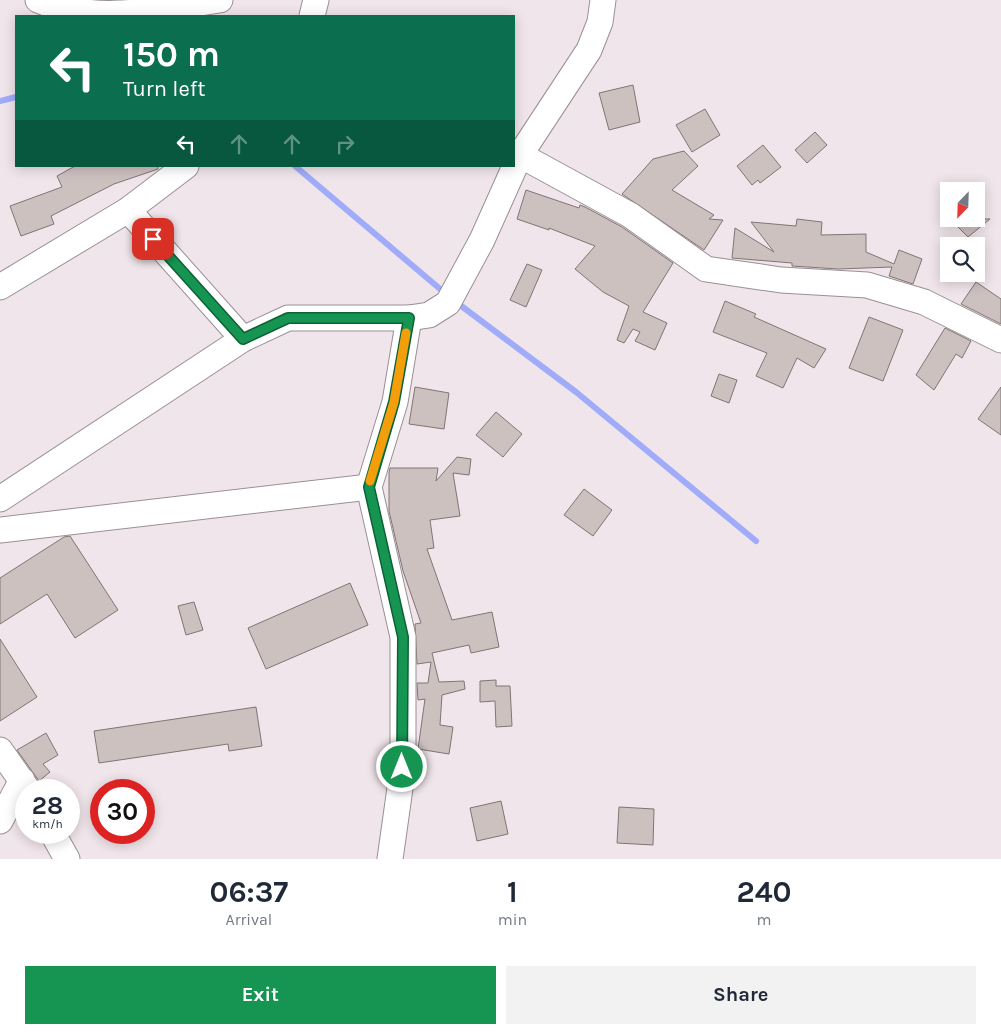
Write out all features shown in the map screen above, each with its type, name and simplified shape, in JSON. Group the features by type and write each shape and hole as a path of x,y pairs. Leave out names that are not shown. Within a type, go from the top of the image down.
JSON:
{"street":[{"path":"38,0 59,9 116,15 220,0"},
{"path":"312,15 316,0"},
{"path":"515,166 520,155 589,50 600,22 603,0"},
{"path":"520,155 630,215 706,269 781,280 867,286 924,302 1001,340"},
{"path":"0,287 128,210 185,167"},
{"path":"0,498 243,339 288,318 409,318 429,315 448,302 482,240 515,167"},
{"path":"128,210 243,339"},
{"path":"390,859 402,767 403,637 369,487 394,402 409,318"},
{"path":"0,530 369,487"},
{"path":"0,750 21,779"},
{"path":"0,821 15,799"},
{"path":"59,844 67,859"}],"building":[{"path":"633,85 640,122 609,130 599,93"},
{"path":"705,109 720,135 692,152 676,125"},
{"path":"815,132 827,145 807,163 795,150"},
{"path":"763,145 781,167 760,183 758,180 752,185 737,166"},
{"path":"684,151 698,166 672,190 714,215 709,219 723,220 704,250 622,194 653,159"},
{"path":"73,167 158,167 158,169 114,184 51,216 54,224 21,236 10,206 62,187 57,176"},
{"path":"526,190 579,208 580,205 585,207 622,227 673,263 643,312 667,323 655,350 635,341 640,332 633,329 624,343 617,340 629,306 603,292 575,269 595,246 549,228 549,230 517,219"},
{"path":"797,219 822,222 821,235 866,234 866,252 894,264 899,250 922,259 913,284 889,276 892,267 838,269 792,266 792,263 732,258 735,228 774,252 751,222 796,226"},
{"path":"959,228 979,228 968,237"},
{"path":"527,264 542,270 526,307 510,300"},
{"path":"976,282 1001,299 1001,324 961,304"},
{"path":"725,301 756,314 754,317 826,349 814,368 797,358 783,388 756,376 767,353 713,332"},
{"path":"869,317 903,330 883,381 849,368"},
{"path":"945,328 971,341 962,358 956,354 934,390 916,375"},
{"path":"719,374 737,380 729,403 711,396"},
{"path":"415,387 449,393 444,429 409,424"},
{"path":"1001,387 1001,435 978,419"},
{"path":"496,412 522,434 503,457 476,435"},
{"path":"457,457 471,459 469,475 453,473 460,516 430,520 434,548 427,549 452,620 492,612 499,647 471,653 469,645 432,653 439,682 464,681 465,689 442,695 440,725 453,727 449,754 418,749 425,699 418,700 417,683 428,683 431,662 417,664 415,624 421,623 403,571 389,511 389,472 390,468 438,468 436,481"},
{"path":"584,489 612,510 593,536 564,515"},
{"path":"70,536 118,610 75,638 47,594 0,624 0,578 64,537"},
{"path":"350,583 368,625 266,669 248,628"},
{"path":"194,602 203,630 186,635 178,606"},
{"path":"0,639 37,697 0,721"},
{"path":"496,680 496,686 510,686 512,726 496,727 495,701 480,702 480,681"},
{"path":"256,707 262,746 229,751 228,744 99,763 94,731"},
{"path":"46,733 58,755 43,764 50,772 41,779 38,779 17,750"},
{"path":"501,801 508,834 477,841 470,808"},
{"path":"619,807 654,809 653,845 617,843"}],"waterway":[{"path":"0,101 15,97"},
{"path":"296,167 446,294"},
{"path":"456,302 576,392 756,541"}],"slow traffic":[{"path":"370,481 394,402 406,333"}],"route":[{"path":"153,239 243,339 288,318 409,318 394,402 369,487 403,637 402,767"}]}
